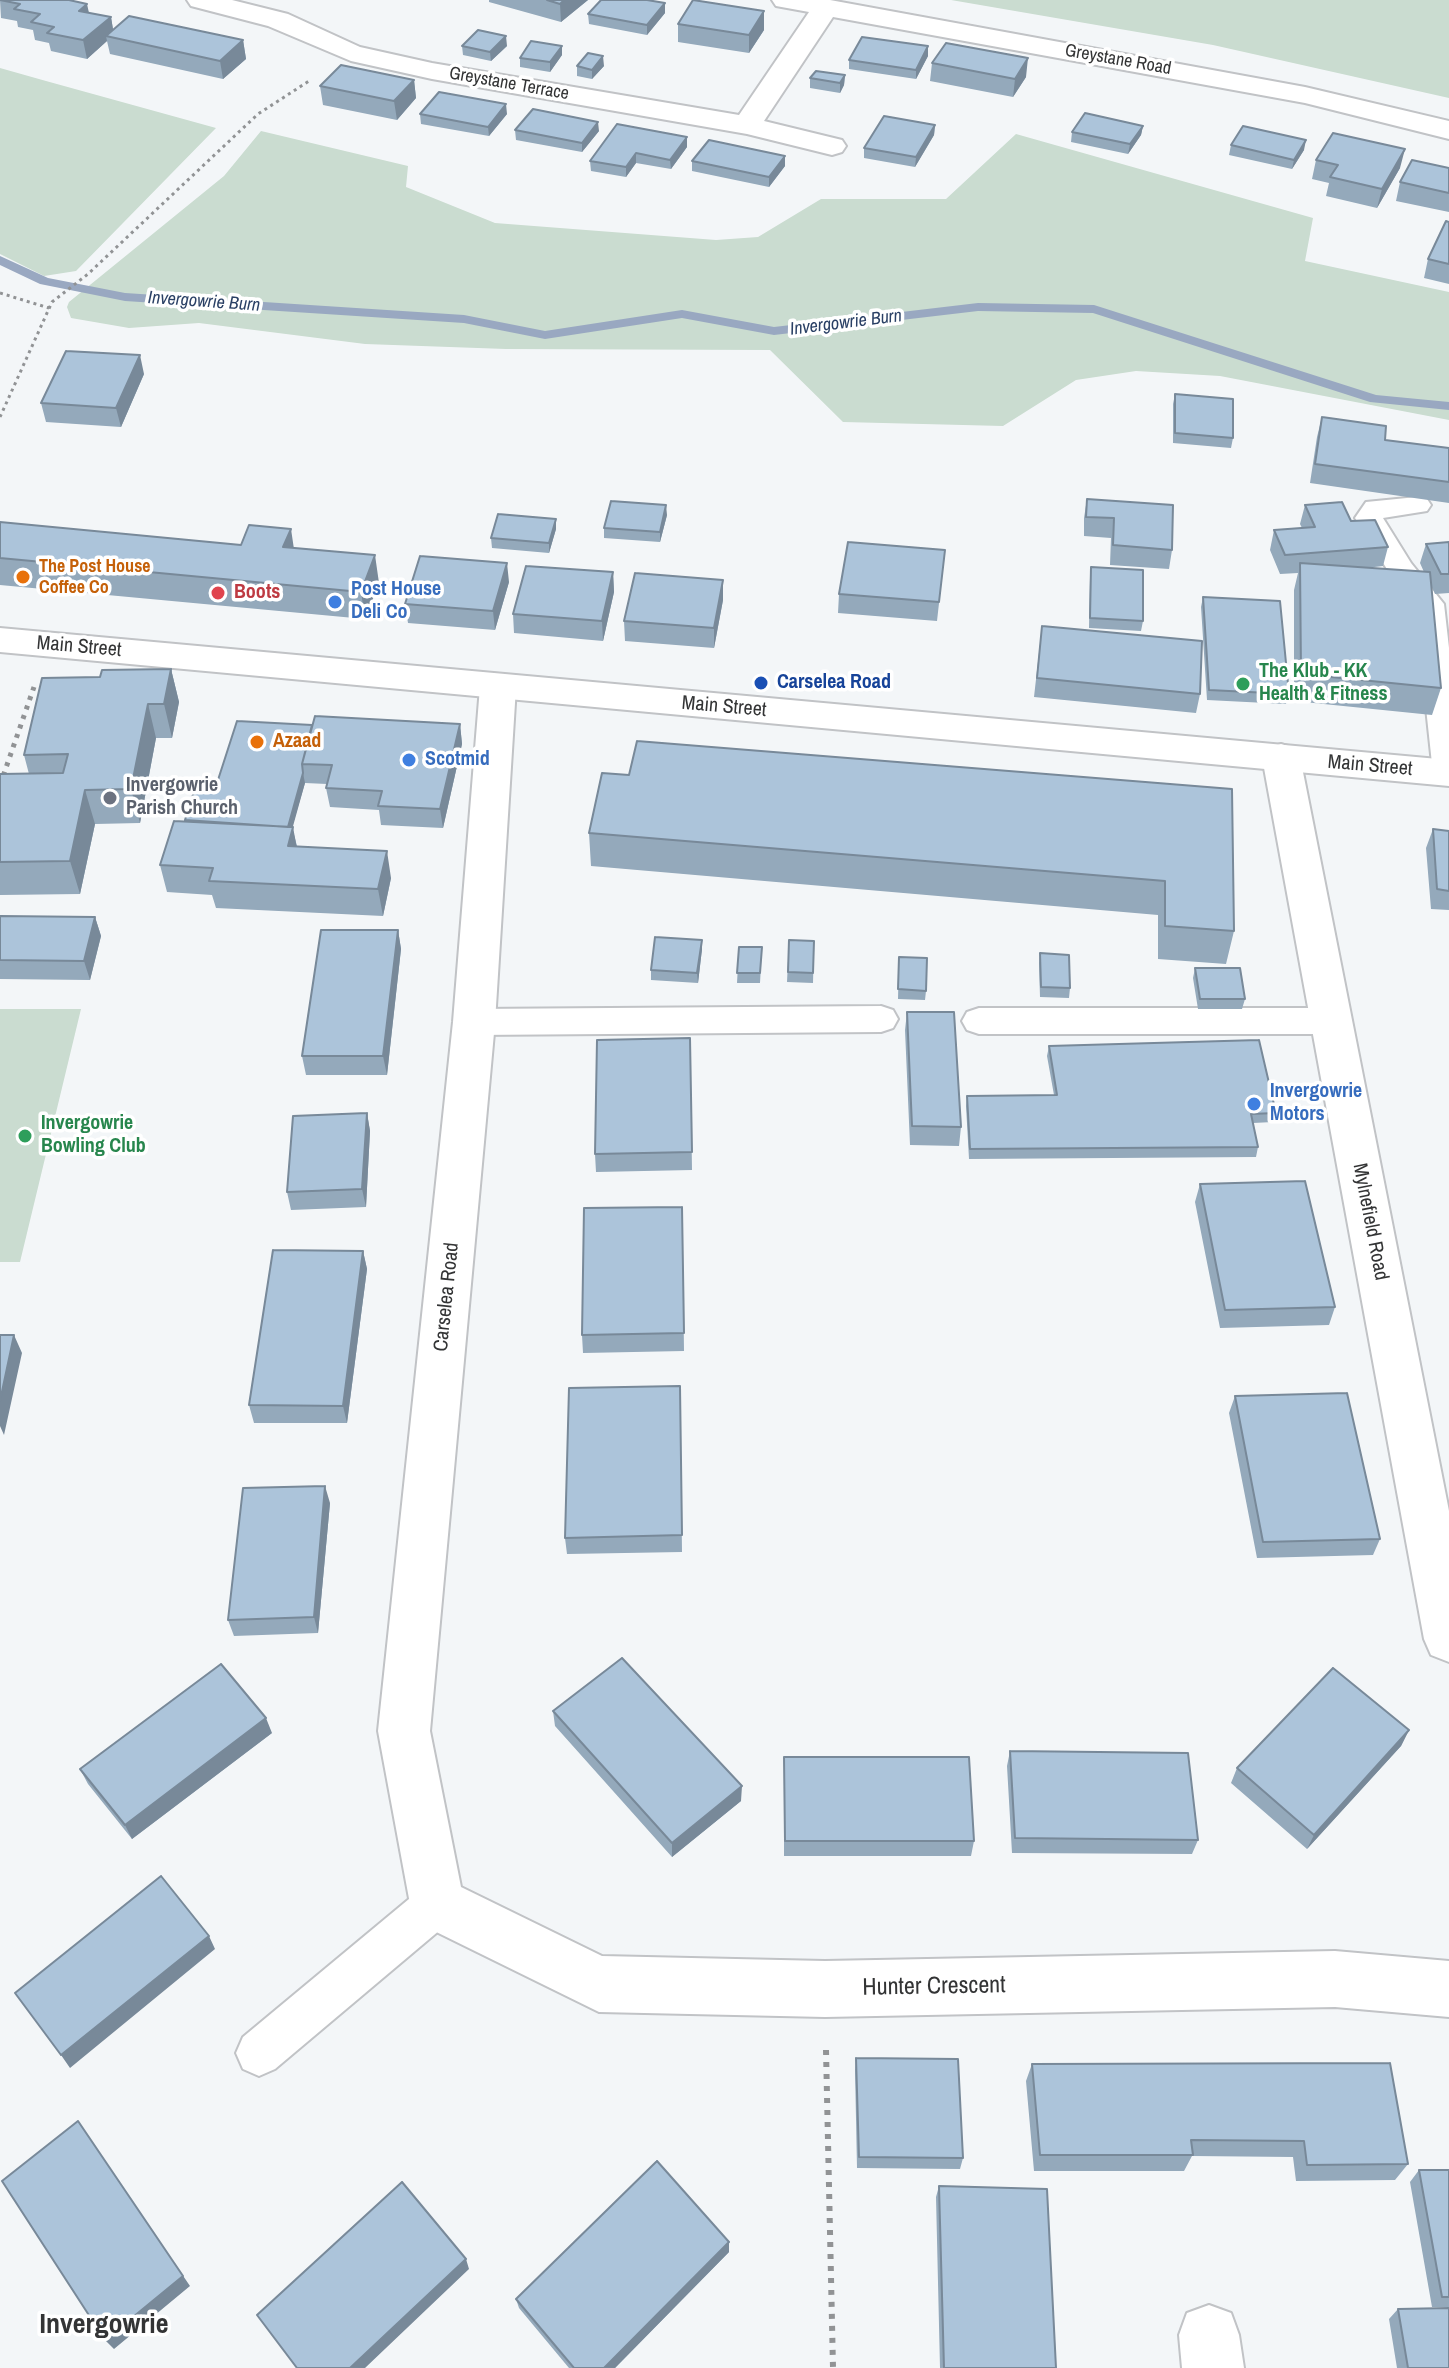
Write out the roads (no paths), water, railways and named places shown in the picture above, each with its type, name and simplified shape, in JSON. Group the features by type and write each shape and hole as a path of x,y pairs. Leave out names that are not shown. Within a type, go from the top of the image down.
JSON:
{"street":[{"name":"Greystane Terrace","path":"200,0 278,20 351,53 432,71 747,125 832,146"},
{"path":"278,20 305,0"},
{"name":"Greystane Road","path":"785,0 1305,95 1449,130"},
{"path":"747,125 826,7"},
{"name":"Main Street","path":"0,640 1449,773"},
{"name":"Carselea Road","path":"437,1904 404,1731 474,1022 498,687"},
{"name":"Mylnefield Road","path":"1281,757 1449,1639"},
{"name":"Hunter Crescent","path":"437,1904 599,1984 825,1989 1335,1979 1449,1989"}],"lane":[{"path":"1417,505 1376,508 1369,518 1400,568 1429,604 1449,773"},
{"path":"474,1022 881,1019"},
{"path":"979,1021 1332,1021"},
{"path":"259,2053 437,1904"}],"waterway":[{"name":"Invergowrie Burn","path":"0,260 44,281 125,297 464,319 545,335 682,314 774,331 978,307 1094,309 1375,399 1449,406"}],"place":[{"name":"The Post House Coffee Co","path":"23,577"},
{"name":"Boots","path":"218,593"},
{"name":"Post House Deli Co","path":"335,602"},
{"name":"Carselea Road","path":"761,683"},
{"name":"The Klub - KK Health & Fitness","path":"1243,684"},
{"name":"Azaad","path":"257,742"},
{"name":"Scotmid","path":"409,760"},
{"name":"Invergowrie Parish Church","path":"110,798"},
{"name":"Invergowrie Motors","path":"1254,1104"},
{"name":"Invergowrie Bowling Club","path":"25,1136"}],"district":[{"name":"Invergowrie","path":"104,2325"}]}
